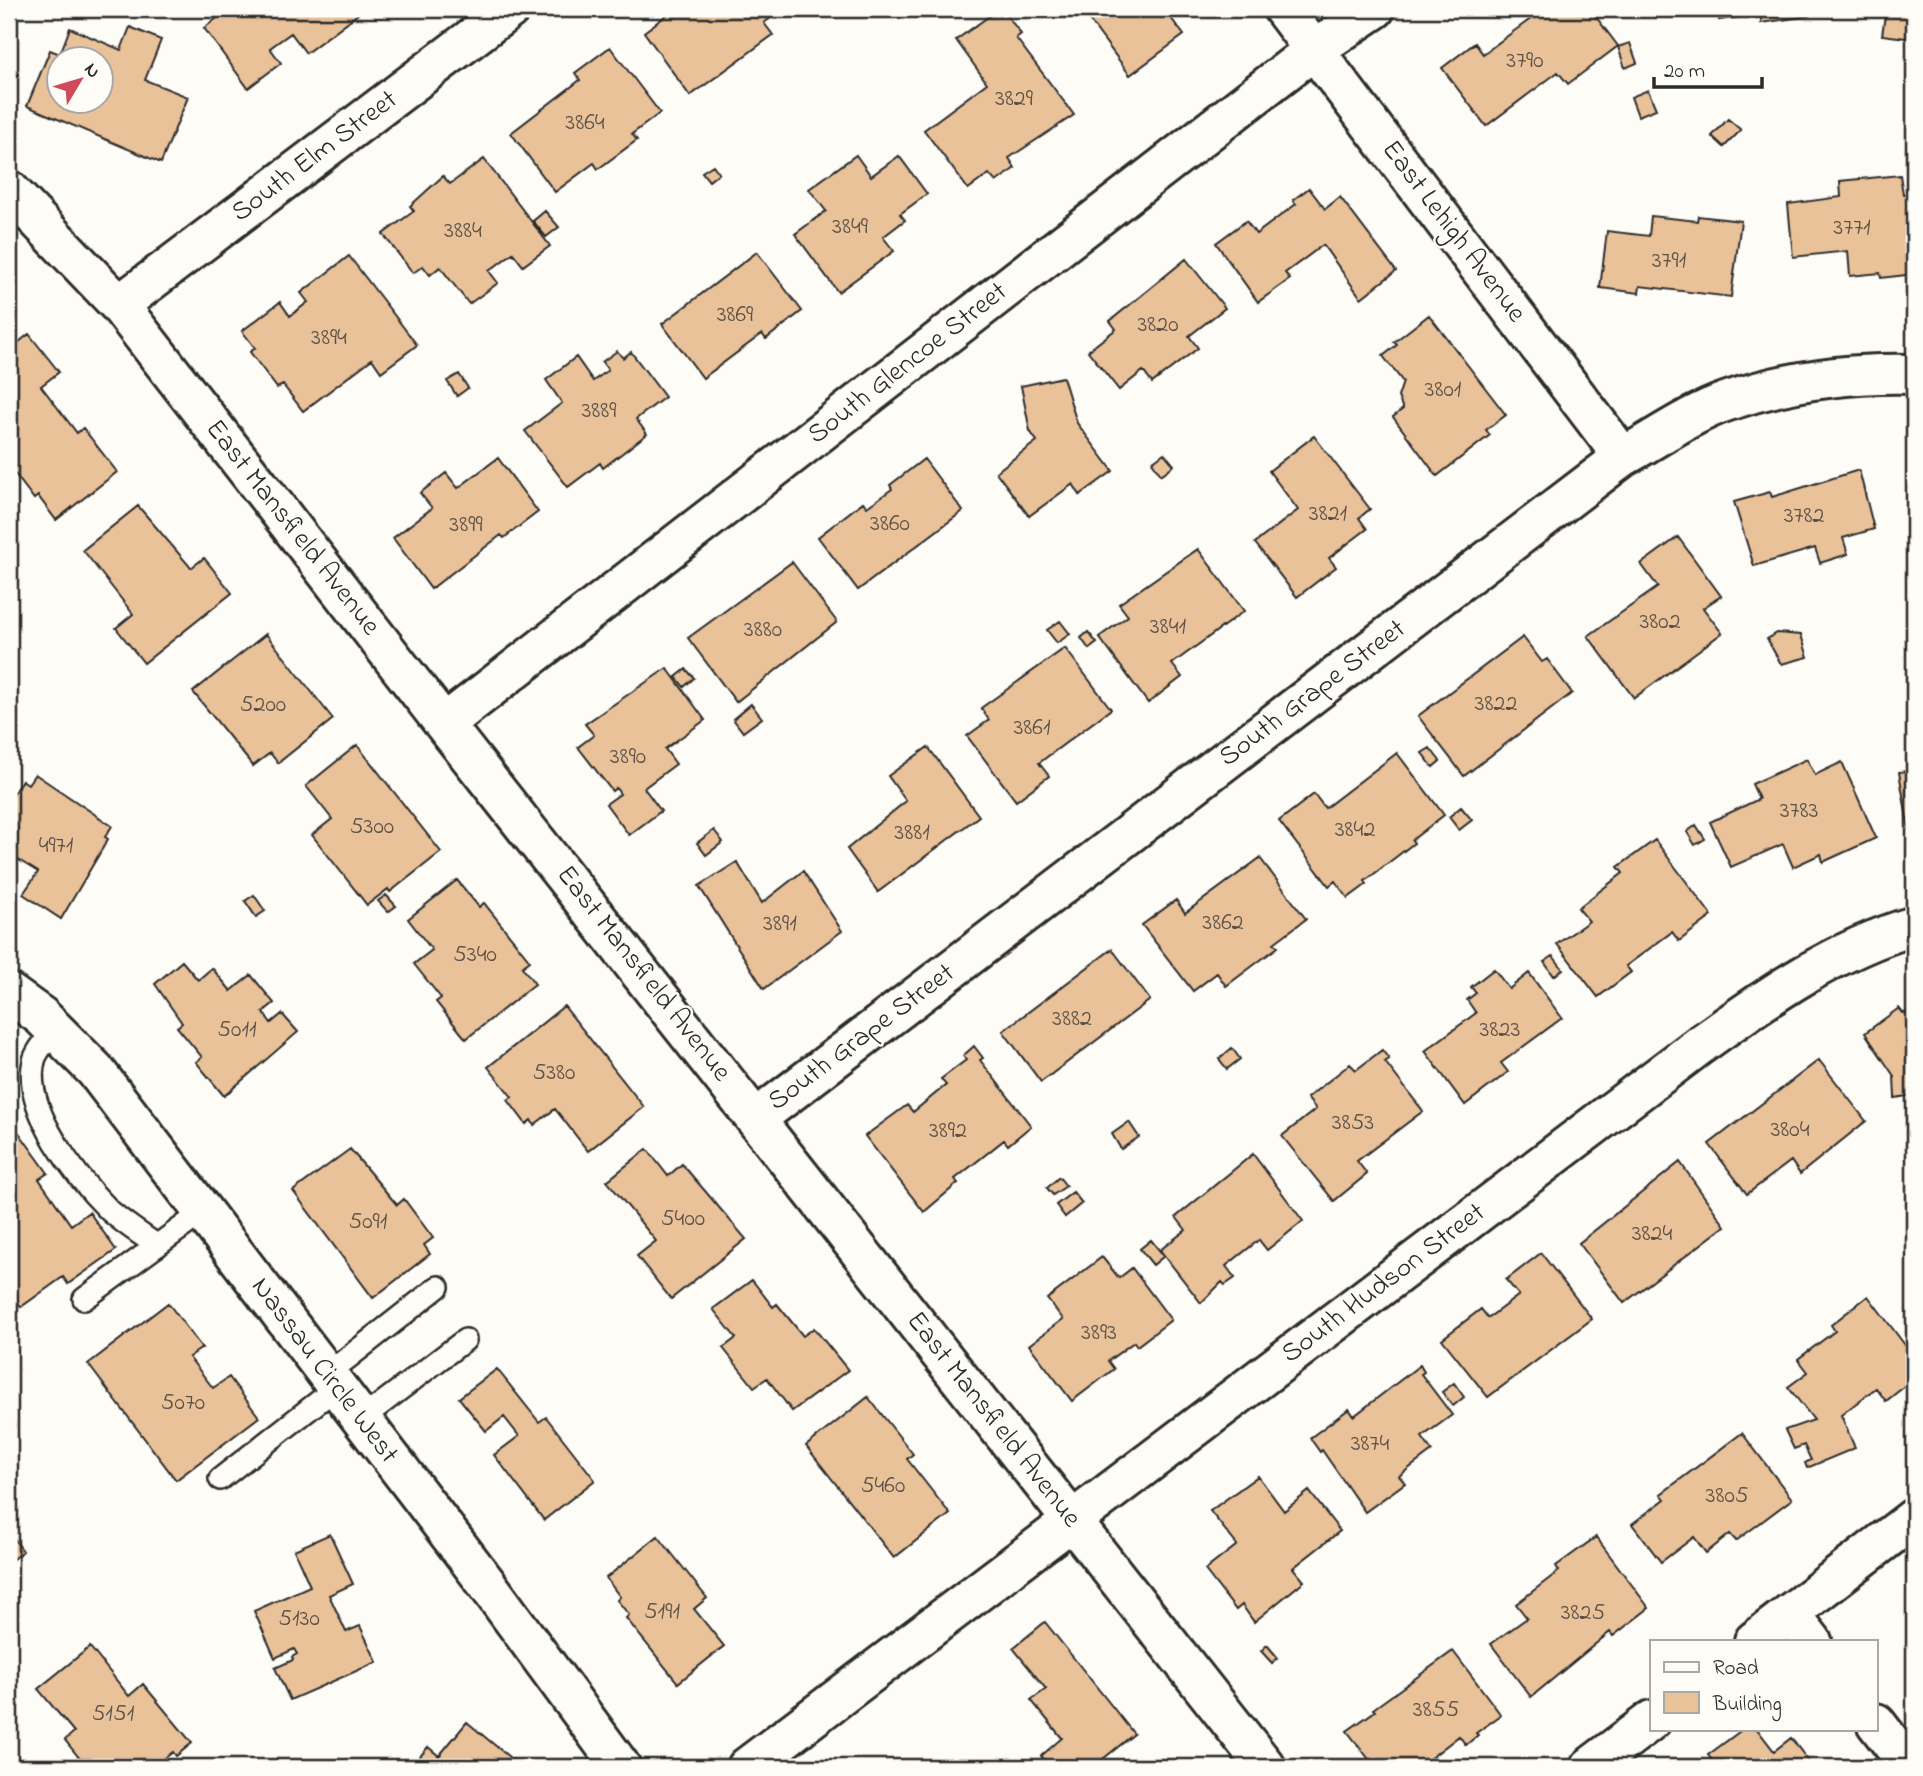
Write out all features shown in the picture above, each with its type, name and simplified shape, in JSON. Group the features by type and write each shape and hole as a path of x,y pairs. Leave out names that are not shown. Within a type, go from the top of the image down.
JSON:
{"street":[{"name":"South Elm Street","path":"120,305 510,9"},
{"name":"East Lehigh Avenue","path":"1283,9 1623,457"},
{"name":"South Glencoe Street","path":"444,724 1315,49 1375,9"},
{"name":"East Mansfield Avenue","path":"9,190 120,305 444,724 1266,1767"},
{"name":"South Grape Street","path":"757,1118 1623,457 1726,401 1805,380 1860,373 1914,374"},
{"name":"South Hudson Street","path":"747,1767 1777,990 1829,959 1914,926"},
{"name":"Nassau Circle West","path":"9,993 54,1030 94,1070 486,1584 621,1767"},
{"path":"1757,1640 1801,1627 1914,1518"},
{"path":"1590,1767 1650,1722"},
{"path":"1878,1726 1910,1767"}],"lane":[{"path":"54,1030 34,1059 32,1090 43,1120 75,1171 110,1211 157,1246"},
{"path":"84,1299 203,1212"},
{"path":"219,1479 438,1287"},
{"path":"360,1420 465,1340"}],"building":[{"path":"229,9 354,9 358,14 306,53 291,33 270,48 281,63 248,88 204,28"},
{"path":"675,9 681,9 685,14 692,9 783,9 764,23 773,35 690,96 644,32"},
{"path":"1002,9 1021,34 1016,38 1074,115 1009,158 1015,168 996,182 989,174 968,189 924,130 987,83 956,40"},
{"path":"1081,9 1164,9 1184,35 1130,75"},
{"path":"1544,9 1590,9 1618,46 1568,84 1558,72 1486,126 1442,68 1475,43 1483,54"},
{"path":"1717,9 1808,9 1809,16 1761,23 1761,14 1719,20"},
{"path":"1886,9 1914,9 1914,39 1882,35"},
{"path":"130,27 161,40 145,80 188,97 161,163 51,116 116,116 116,48 121,50"},
{"path":"70,28 112,46 63,46"},
{"path":"1630,43 1637,63 1625,68 1618,47"},
{"path":"610,47 660,113 632,134 637,140 598,169 594,163 555,192 511,133 580,80 575,73"},
{"path":"46,60 46,114 27,106"},
{"path":"1648,90 1656,109 1638,116 1631,97"},
{"path":"1728,119 1741,130 1724,147 1712,136"},
{"path":"856,155 871,176 899,156 927,194 900,214 905,220 883,237 894,251 838,292 795,234 826,211 809,189"},
{"path":"484,159 550,246 523,266 513,253 489,271 498,283 469,304 440,267 430,275 423,266 413,273 383,234 414,211 410,206 443,176 450,184"},
{"path":"713,165 719,173 709,181 702,172"},
{"path":"1900,175 1903,194 1914,193 1914,274 1881,278 1880,273 1850,276 1848,251 1793,257 1788,204 1841,197 1840,181"},
{"path":"1309,188 1325,209 1340,197 1396,271 1361,298 1323,245 1285,273 1290,279 1258,302 1216,243 1246,221 1256,234 1296,204 1293,200"},
{"path":"545,211 559,227 546,237 533,221"},
{"path":"1651,216 1697,221 1698,216 1741,221 1731,297 1640,286 1639,293 1600,288 1607,231 1649,236"},
{"path":"757,252 802,311 766,339 762,334 703,378 662,324"},
{"path":"349,256 417,345 381,372 372,359 303,411 283,385 277,388 250,352 255,348 242,331 280,302 290,316 308,302 301,293"},
{"path":"1186,259 1225,308 1189,336 1198,348 1152,383 1143,371 1119,390 1088,351 1116,329 1110,321"},
{"path":"1429,315 1506,415 1486,430 1490,435 1437,476 1393,417 1403,409 1398,397 1403,382 1383,356 1397,345 1394,342"},
{"path":"29,334 59,372 41,386 77,433 83,428 117,472 56,520 38,496 34,499 9,466 9,350"},
{"path":"617,351 623,358 631,352 665,397 636,419 647,434 603,468 600,463 568,487 525,431 562,403 546,380 576,357 593,381 608,370 602,362"},
{"path":"459,374 468,388 457,396 447,381"},
{"path":"1063,377 1077,423 1113,471 1080,495 1073,484 1029,516 996,472 1037,441 1030,431 1021,386"},
{"path":"1314,436 1370,509 1359,518 1367,529 1329,558 1336,567 1297,597 1255,543 1298,510 1269,471"},
{"path":"1164,453 1174,465 1161,475 1152,462"},
{"path":"498,458 538,512 504,538 501,535 431,589 393,538 432,508 420,493 446,473 458,488"},
{"path":"924,459 963,511 858,590 818,537 863,502 867,507 892,489 890,485"},
{"path":"1859,470 1874,529 1843,538 1848,554 1820,563 1815,548 1754,566 1734,502 1770,492 1772,497"},
{"path":"138,506 191,568 204,558 232,593 144,663 116,628 133,614 83,550"},
{"path":"1678,537 1721,596 1703,608 1722,633 1634,698 1588,636 1658,587 1641,564"},
{"path":"1198,549 1244,611 1172,664 1182,677 1148,703 1099,637 1128,616 1119,604"},
{"path":"792,562 837,622 736,702 688,638"},
{"path":"1060,621 1070,634 1057,643 1047,630"},
{"path":"1088,632 1097,643 1089,649 1081,638"},
{"path":"1777,633 1801,635 1808,657 1781,664 1767,639"},
{"path":"266,634 333,719 278,763 270,753 253,766 193,692"},
{"path":"1523,637 1542,662 1547,659 1572,693 1464,776 1418,716"},
{"path":"1065,648 1111,709 1039,763 1049,776 1016,801 967,736 989,720 981,708"},
{"path":"667,668 705,720 665,749 676,764 644,788 661,811 629,835 606,804 620,794 616,788 612,791 578,747 594,735 585,724"},
{"path":"686,669 694,678 684,687 676,677"},
{"path":"751,704 762,718 743,732 733,719"},
{"path":"357,745 441,852 390,892 388,889 367,905 312,835 332,819 306,786"},
{"path":"928,747 979,816 878,892 847,849 906,801 888,776"},
{"path":"1430,748 1440,761 1433,767 1422,753"},
{"path":"1397,753 1444,815 1348,898 1335,881 1329,886 1279,821 1314,794 1325,808"},
{"path":"1807,759 1815,775 1842,762 1876,838 1823,862 1821,854 1793,867 1783,844 1731,867 1710,822 1759,799 1752,784"},
{"path":"1914,770 1914,830 1909,830 1899,772"},
{"path":"35,774 112,826 105,837 108,839 61,919 23,894 38,872 9,854 9,800 22,780 28,784"},
{"path":"1461,807 1472,820 1459,830 1449,817"},
{"path":"1696,825 1705,839 1695,845 1687,832"},
{"path":"714,830 723,842 706,855 697,843"},
{"path":"1655,840 1712,916 1679,941 1672,932 1626,966 1631,972 1598,997 1557,944 1589,921 1578,908 1623,873 1618,867"},
{"path":"1260,858 1306,919 1274,943 1278,947 1226,986 1217,973 1193,991 1142,925 1176,900 1185,913"},
{"path":"737,862 762,903 803,871 842,931 764,989 699,886"},
{"path":"457,880 479,907 484,903 530,961 522,967 535,984 466,1039 436,1002 441,998 414,964 432,950 408,919"},
{"path":"254,895 265,911 256,917 245,901"},
{"path":"386,895 396,906 388,912 378,901"},
{"path":"1112,949 1150,1000 1041,1082 1003,1031"},
{"path":"1553,956 1563,969 1554,976 1544,962"},
{"path":"182,961 198,980 212,968 231,991 251,975 274,1003 263,1012 271,1023 282,1014 298,1032 224,1096 196,1062 202,1057 177,1027 182,1023 155,984"},
{"path":"1494,969 1509,989 1529,973 1562,1018 1501,1063 1508,1072 1465,1105 1425,1051 1476,1013 1467,1000 1476,993 1471,987"},
{"path":"564,1006 644,1107 588,1151 555,1109 534,1125 531,1120 526,1124 508,1100 512,1097 488,1067"},
{"path":"1899,1008 1903,1013 1914,1012 1914,1095 1895,1098 1894,1076 1865,1033"},
{"path":"974,1046 983,1058 980,1060 1031,1126 1008,1145 1004,1140 955,1179 958,1183 924,1212 865,1136 907,1105 913,1112 946,1085 941,1079 966,1060 963,1056"},
{"path":"1232,1048 1240,1059 1227,1069 1219,1059"},
{"path":"1382,1050 1389,1059 1385,1062 1423,1111 1357,1161 1367,1174 1334,1201 1282,1136 1316,1109 1307,1098 1350,1064 1356,1070"},
{"path":"1819,1060 1866,1121 1800,1174 1791,1161 1747,1194 1709,1144"},
{"path":"1129,1122 1139,1137 1121,1149 1112,1134"},
{"path":"12,1123 48,1173 39,1179 71,1225 89,1212 116,1250 68,1284 63,1277 21,1307 9,1290 9,1126"},
{"path":"350,1149 397,1205 404,1199 433,1238 424,1245 430,1254 373,1298 293,1191"},
{"path":"647,1149 668,1176 682,1164 746,1239 671,1299 637,1256 656,1241 607,1181"},
{"path":"1253,1154 1303,1221 1267,1250 1259,1240 1226,1266 1235,1278 1225,1285 1222,1282 1201,1303 1160,1250 1186,1230 1176,1217"},
{"path":"1680,1162 1725,1226 1624,1303 1579,1243"},
{"path":"1059,1177 1066,1186 1053,1195 1047,1188"},
{"path":"1073,1192 1082,1203 1065,1217 1056,1205"},
{"path":"1151,1240 1164,1256 1153,1265 1140,1249"},
{"path":"1541,1253 1592,1319 1488,1397 1442,1339 1481,1309 1488,1318 1519,1295 1506,1280"},
{"path":"1102,1257 1119,1278 1132,1268 1171,1320 1137,1346 1134,1342 1108,1361 1114,1369 1072,1401 1029,1345 1063,1319 1047,1299"},
{"path":"752,1280 773,1307 777,1304 803,1336 814,1328 848,1370 792,1411 767,1378 754,1387 723,1348 736,1338 713,1309"},
{"path":"1868,1296 1914,1357 1914,1379 1886,1401 1876,1388 1841,1415 1855,1448 1807,1468 1805,1463 1811,1460 1804,1445 1794,1449 1785,1430 1814,1420 1788,1387 1808,1372 1798,1359 1835,1331 1831,1325"},
{"path":"168,1303 202,1348 189,1357 213,1388 229,1377 259,1417 176,1480 88,1364"},
{"path":"1420,1365 1424,1372 1421,1374 1452,1415 1422,1437 1432,1451 1399,1476 1405,1483 1365,1512 1322,1450 1320,1452 1310,1438 1349,1409 1354,1416"},
{"path":"497,1369 539,1422 546,1417 595,1480 544,1520 494,1455 519,1436 504,1417 486,1431 459,1398"},
{"path":"1454,1383 1464,1397 1453,1406 1442,1392"},
{"path":"868,1397 913,1454 907,1459 950,1514 894,1558 806,1446"},
{"path":"1742,1433 1792,1499 1736,1541 1730,1534 1706,1553 1694,1537 1661,1562 1632,1524 1665,1499 1661,1494"},
{"path":"1258,1476 1284,1511 1309,1491 1340,1531 1293,1568 1304,1581 1254,1622 1242,1605 1236,1610 1205,1570 1237,1545 1210,1511"},
{"path":"9,1532 23,1551 9,1562"},
{"path":"330,1534 353,1584 329,1595 346,1632 360,1626 377,1662 290,1700 275,1668 293,1660 292,1657 297,1654 294,1649 275,1658 254,1611 310,1586 294,1550"},
{"path":"658,1536 707,1598 694,1609 724,1646 678,1683 626,1618 629,1615 617,1600 620,1597 606,1578"},
{"path":"1596,1537 1649,1608 1613,1636 1610,1632 1531,1697 1491,1644 1527,1618 1516,1604 1559,1571 1556,1566"},
{"path":"1045,1622 1134,1734 1093,1767 1051,1767 1041,1756 1062,1738 1031,1700 1046,1689 1013,1648"},
{"path":"1267,1645 1278,1658 1272,1663 1261,1651"},
{"path":"90,1647 129,1696 143,1684 192,1743 176,1756 173,1752 153,1767 92,1767 87,1762 84,1764 65,1740 74,1732 38,1689"},
{"path":"1453,1651 1501,1715 1476,1733 1478,1735 1466,1745 1459,1736 1423,1764 1425,1767 1375,1767 1347,1731"},
{"path":"467,1722 521,1767 411,1767 428,1747 439,1756"},
{"path":"1742,1730 1758,1730 1774,1751 1791,1738 1813,1767 1717,1767 1708,1755"}]}
